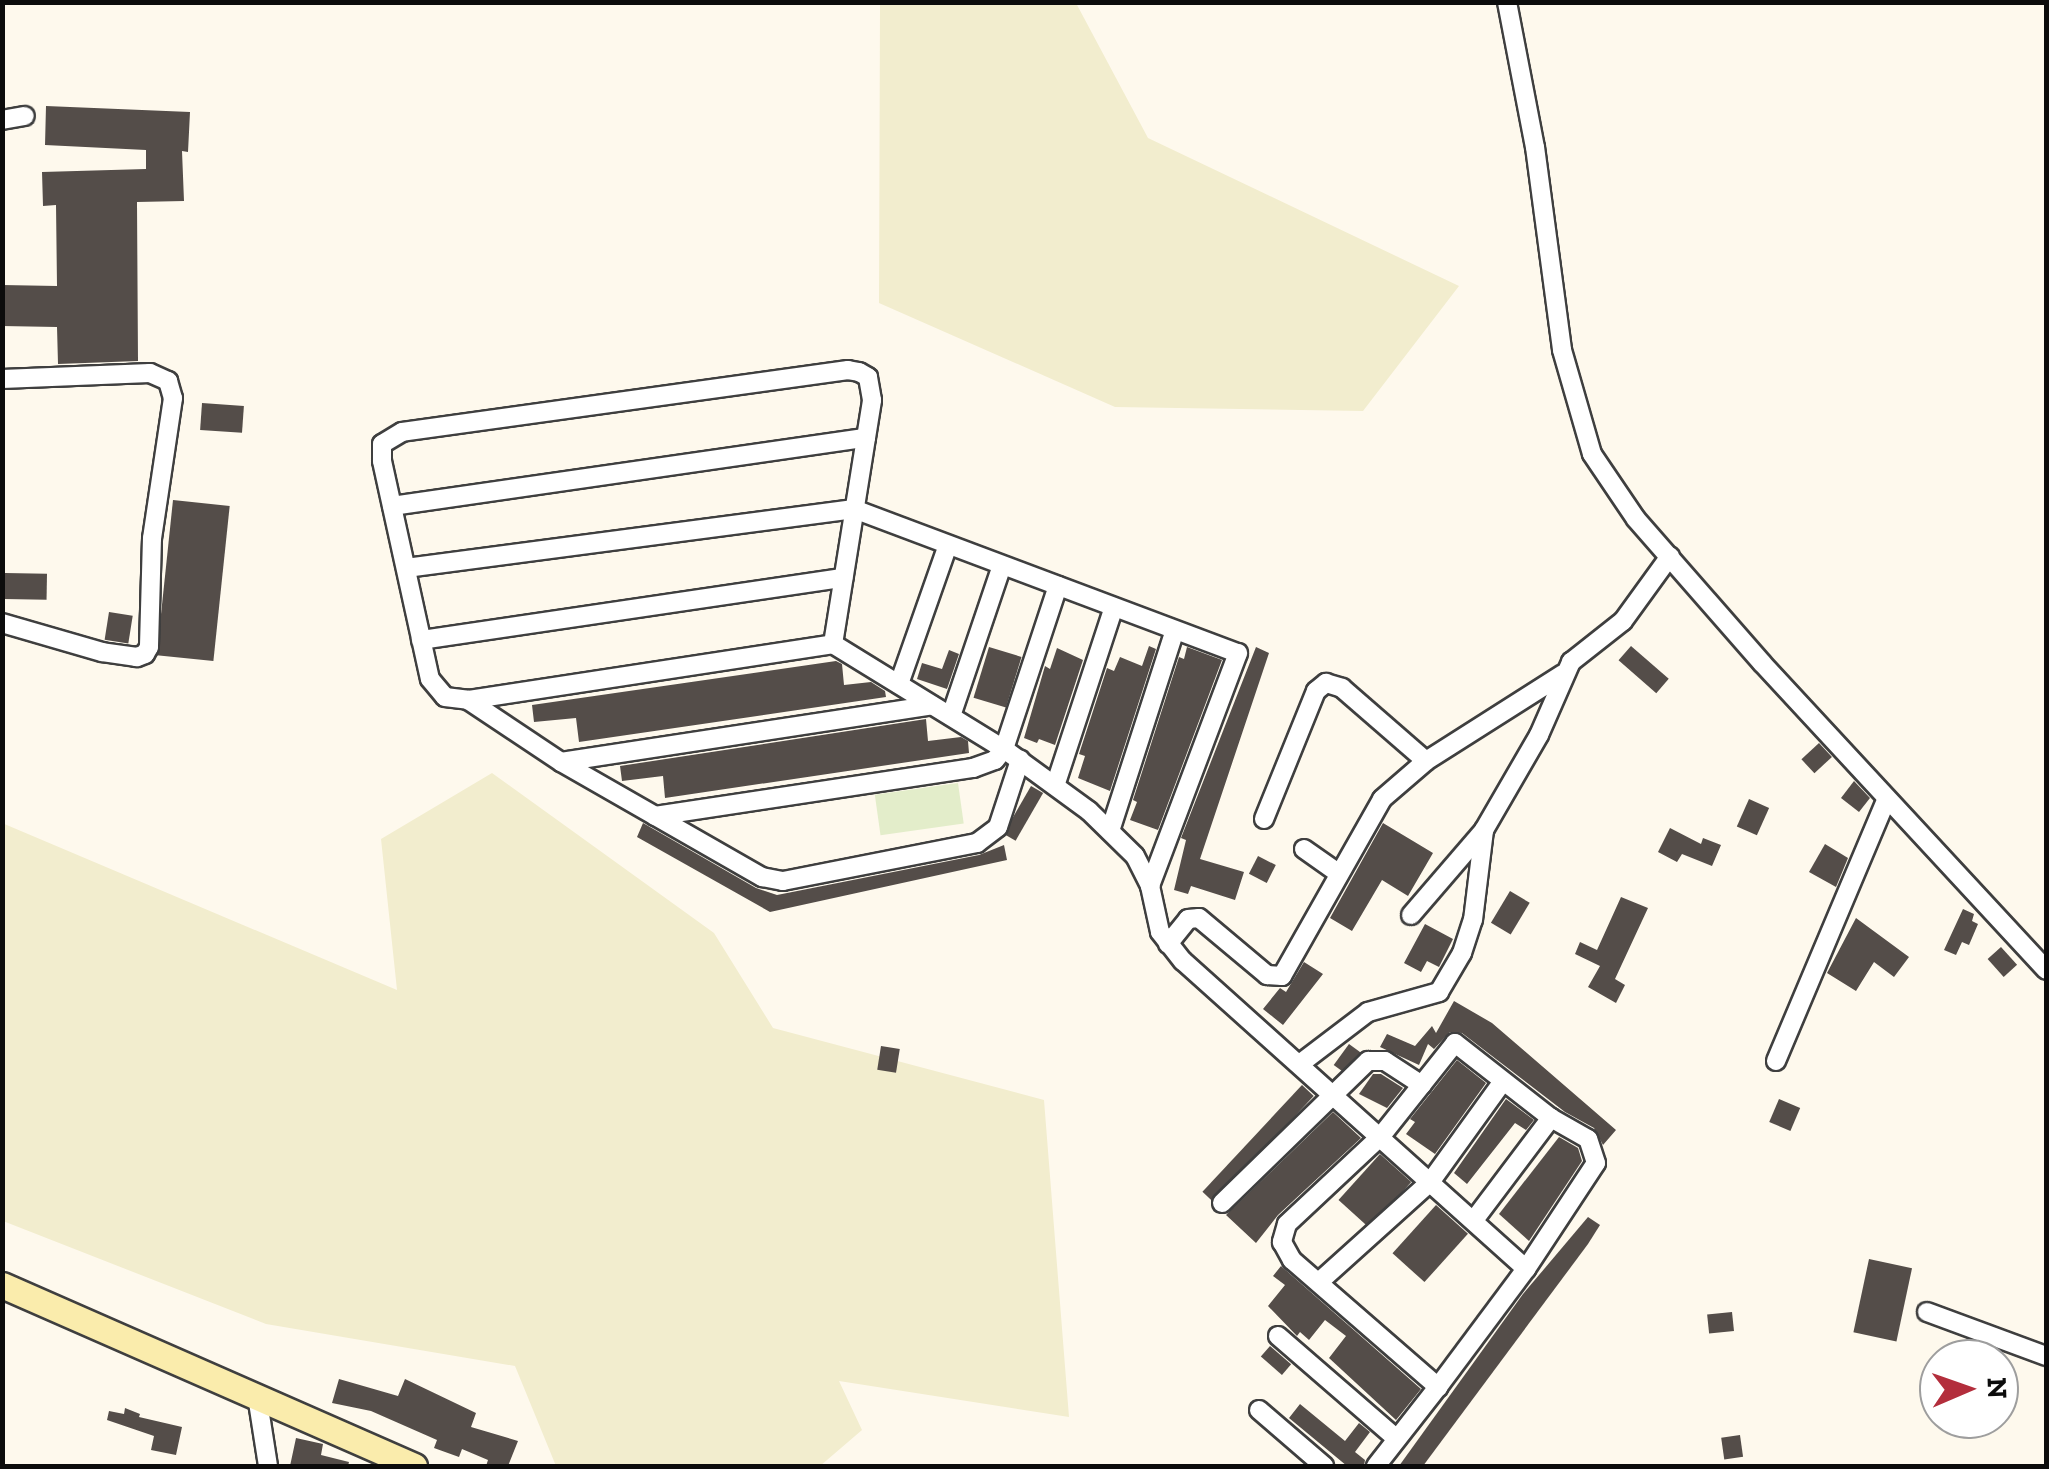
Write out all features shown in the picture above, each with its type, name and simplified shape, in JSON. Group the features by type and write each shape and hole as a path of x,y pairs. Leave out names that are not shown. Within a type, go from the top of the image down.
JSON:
{"street":[{"path":"1506,2 1536,147 1551,284 1572,397 1592,454 1614,491 1670,556 1886,800 2046,970"},
{"path":"2,120 25,116"},
{"path":"833,644 866,438 872,388 868,377 848,370 402,432 386,438 381,452 421,640 434,688 444,697 468,700 833,644 1056,783 1110,831 1134,856 1150,886 1154,916 1168,944 1526,1268"},
{"path":"2,379 150,373 168,381 173,398 152,538 149,647 145,654 137,657 102,652 2,622"},
{"path":"392,506 866,438"},
{"path":"406,568 854,510 1238,653 1150,886"},
{"path":"899,684 948,545"},
{"path":"1168,944 1188,919 1199,918 1277,978 1286,972 1371,813 1426,761 1563,674 1584,649 1623,622 1670,556"},
{"path":"950,716 1002,565"},
{"path":"421,640 843,578"},
{"path":"655,816 974,768 995,760 1004,748 1058,586"},
{"path":"1056,783 1114,607"},
{"path":"1110,831 1175,630"},
{"path":"1411,915 1484,830 1538,735 1563,674"},
{"path":"1264,818 1316,690 1326,682 1342,688 1426,761"},
{"path":"468,700 561,762 762,877 796,880 989,837 1003,816 1020,760"},
{"path":"561,762 932,704"},
{"path":"1776,1060 1886,800"},
{"path":"1301,1063 1368,1012 1439,992 1462,953 1473,920 1484,830"},
{"path":"1304,850 1338,873"},
{"path":"1376,1466 1438,1387 1526,1268 1596,1163 1588,1140 1550,1118 1454,1042 1381,1136 1284,1231 1286,1253 1438,1387"},
{"path":"1222,1202 1359,1067 1376,1060 1422,1085"},
{"path":"1318,1282 1430,1181 1504,1081"},
{"path":"1474,1220 1550,1118"},
{"path":"2,1285 258,1402 414,1466"},
{"path":"1927,1312 2046,1356"},
{"path":"1278,1336 1398,1438"},
{"path":"258,1402 268,1466"},
{"path":"1259,1410 1324,1466"}],"shaded area":[{"path":"880,3 1076,3 1148,138 1459,286 1363,411 1115,407 879,303"},
{"path":"492,773 714,933 773,1028 1044,1100 1069,1417 839,1381 862,1430 820,1466 556,1466 515,1366 266,1324 3,1221 2,823 397,990 381,839"}],"green space":[{"path":"958,783 964,824 881,835 875,795"}],"building":[{"path":"46,106 190,112 188,152 182,151 184,201 137,202 138,361 58,364 57,327 2,326 2,285 57,286 56,205 43,206 42,172 146,169 146,150 45,145"},
{"path":"202,403 244,406 242,433 200,430"},
{"path":"173,500 230,506 213,661 157,655"},
{"path":"5,573 47,574 47,600 5,599"},
{"path":"109,612 133,616 128,643 105,640"},
{"path":"1149,646 1156,649 1110,791 1078,778 1085,756 1079,754 1107,668 1114,671 1120,657 1142,666"},
{"path":"1631,646 1669,679 1656,693 1619,660"},
{"path":"989,647 1022,657 1006,708 974,698"},
{"path":"1187,647 1222,660 1158,830 1130,820 1137,802 1133,800 1179,657 1184,659"},
{"path":"1256,647 1269,653 1200,859 1244,872 1235,900 1191,886 1188,894 1174,890 1186,840 1181,838"},
{"path":"1057,648 1083,660 1055,745 1039,739 1037,743 1024,738 1045,666 1050,669"},
{"path":"949,650 959,654 947,689 917,679 922,663 942,669"},
{"path":"836,661 842,664 844,685 871,682 885,691 886,697 579,742 576,718 534,722 532,705"},
{"path":"926,719 928,741 961,737 968,741 969,753 665,798 663,776 622,781 620,766"},
{"path":"1819,743 1832,757 1814,773 1801,759"},
{"path":"1854,781 1870,798 1859,812 1841,798"},
{"path":"1031,786 1043,793 1016,841 1004,834"},
{"path":"1749,799 1769,808 1757,835 1737,826"},
{"path":"643,823 756,888 777,895 979,855 1004,845 1007,860 770,912 637,837"},
{"path":"1383,823 1433,853 1408,896 1382,880 1352,931 1330,918"},
{"path":"1670,828 1701,844 1703,838 1721,845 1712,866 1682,854 1677,862 1658,852"},
{"path":"1825,844 1848,858 1836,887 1809,872"},
{"path":"1258,856 1276,865 1267,883 1249,874"},
{"path":"1510,891 1530,903 1511,935 1491,923"},
{"path":"1621,897 1648,908 1615,979 1625,985 1616,1003 1588,987 1600,966 1575,954 1580,942 1597,950"},
{"path":"1963,909 1974,914 1972,921 1978,924 1969,945 1962,942 1956,955 1944,950"},
{"path":"1856,918 1909,957 1894,977 1874,962 1856,991 1827,973"},
{"path":"1425,924 1453,939 1439,967 1427,961 1421,972 1404,963"},
{"path":"2001,947 2017,965 2004,977 1988,959"},
{"path":"1304,962 1323,974 1283,1025 1263,1009 1280,988 1286,992"},
{"path":"1454,1001 1492,1023 1616,1130 1603,1145 1594,1128 1565,1112 1462,1033 1450,1032 1434,1049 1428,1044 1419,1065 1380,1047 1387,1034 1415,1046 1432,1026 1436,1033"},
{"path":"1349,1044 1360,1052 1345,1073 1334,1065"},
{"path":"881,1046 900,1049 896,1073 877,1070"},
{"path":"1457,1060 1486,1083 1435,1154 1406,1134 1415,1122 1410,1119"},
{"path":"1373,1074 1381,1074 1403,1088 1387,1108 1359,1094"},
{"path":"1302,1085 1314,1096 1214,1203 1202,1192"},
{"path":"1506,1099 1534,1120 1526,1130 1515,1123 1467,1184 1454,1173"},
{"path":"1779,1099 1800,1108 1790,1131 1769,1122"},
{"path":"1333,1112 1361,1138 1278,1215 1256,1243 1226,1215"},
{"path":"1559,1137 1578,1148 1582,1161 1529,1241 1499,1214"},
{"path":"1380,1154 1411,1182 1370,1228 1339,1200"},
{"path":"1436,1205 1468,1234 1424,1282 1393,1253"},
{"path":"1588,1217 1600,1225 1588,1244 1423,1466 1399,1466 1523,1294"},
{"path":"1869,1259 1912,1268 1896,1342 1853,1332"},
{"path":"1281,1266 1421,1389 1396,1420 1329,1358 1346,1336 1325,1320 1309,1340 1300,1332 1297,1336 1268,1306 1285,1285 1273,1276"},
{"path":"1732,1312 1734,1331 1709,1334 1707,1315"},
{"path":"1270,1346 1291,1364 1282,1375 1261,1357"},
{"path":"339,1379 398,1396 405,1379 476,1413 471,1427 518,1441 508,1466 486,1466 488,1460 462,1449 459,1457 434,1448 437,1440 371,1411 332,1403"},
{"path":"1300,1404 1345,1441 1359,1423 1370,1432 1355,1452 1365,1460 1364,1466 1347,1466 1289,1418"},
{"path":"125,1408 140,1414 139,1417 182,1427 176,1455 151,1450 154,1436 107,1420 109,1411 124,1414"},
{"path":"1740,1435 1743,1457 1724,1459 1721,1438"},
{"path":"296,1438 323,1444 321,1455 349,1462 348,1466 290,1466"}]}
